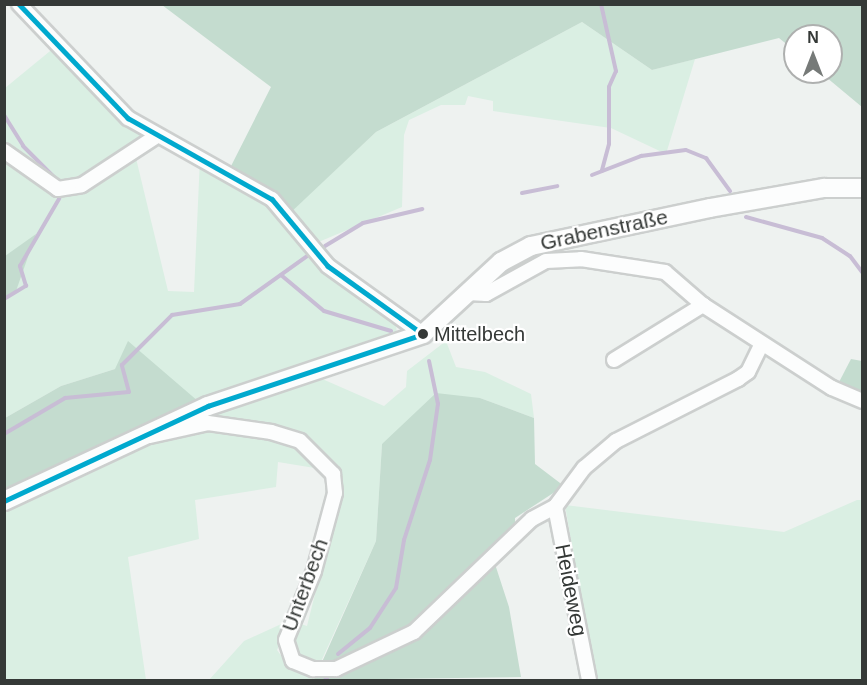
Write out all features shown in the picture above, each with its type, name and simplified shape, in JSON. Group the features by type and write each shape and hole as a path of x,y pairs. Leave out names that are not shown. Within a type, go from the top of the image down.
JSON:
{"street":[{"path":"19,4 128,118 272,199 328,266 423,334"},
{"path":"4,151 58,189 82,185 157,136"},
{"name":"Grabenstraße","path":"423,334 501,262 531,246 754,201 862,188"},
{"path":"468,293 486,294 546,261 582,259 665,272 703,305 761,345 862,401"},
{"path":"614,360 703,305"},
{"path":"4,501 136,436 423,334"},
{"path":"558,504 584,468 616,441 747,372 761,345"},
{"name":"Unterbech","path":"136,436 221,422 300,441 327,466 335,493 307,591 286,640 293,661 313,669 336,669 414,632 511,537 558,504"},
{"name":"Heideweg","path":"558,504 589,681"}],"green space":[{"path":"162,5 862,5 862,107 834,84 843,84 843,24 783,24 783,41 779,38 652,70 582,22 376,132 288,215 227,174 271,87"},
{"path":"582,22 652,70 695,59 666,154 611,128 493,111 493,101 468,96 465,105 441,105 409,120 404,135 402,207 309,246 320,269 396,323 397,337 199,402 115,369 61,386 5,418 5,88 55,47 157,136 134,150 168,291 194,292 200,158 288,214 376,132"},
{"path":"36,234 16,291 5,299 5,256"},
{"path":"128,341 199,402 5,494 5,418 61,386 115,369"},
{"path":"446,341 456,367 485,372 531,394 534,418 480,398 382,444 376,541 319,666 300,659 291,642 298,623 307,626 342,486 339,472 278,462 276,487 195,500 199,539 128,557 146,680 5,680 4,510 212,415 320,378 384,406 406,387 407,371"},
{"path":"851,359 862,361 862,394 838,384"},
{"path":"436,393 480,398 534,418 535,464 564,486 515,518 515,541 494,561 509,607 521,677 314,680 376,541 382,444"},
{"path":"857,500 862,500 862,680 594,680 565,505 784,532"},
{"path":"290,620 277,650 290,668 318,677 314,680 209,680 244,641"}],"waterway":[{"path":"601,4 616,71 609,87 609,144 602,171"},
{"path":"4,115 23,146 54,177"},
{"path":"592,175 641,156 686,150 706,158 730,191"},
{"path":"522,193 557,186"},
{"path":"4,299 26,286 20,266 59,199"},
{"path":"325,246 363,223 422,209"},
{"path":"746,217 822,238 850,256 862,272"},
{"path":"4,434 65,398 129,392 122,365 172,315 240,304 307,256"},
{"path":"281,275 324,311 391,331"},
{"path":"338,654 370,628 396,588 404,540 430,460 438,404 429,361"}],"transit line":[{"path":"19,4 128,118 272,199 328,266 423,334"},
{"path":"4,501 208,406 423,334"}],"place":[{"name":"Mittelbech","path":"423,334"}]}
